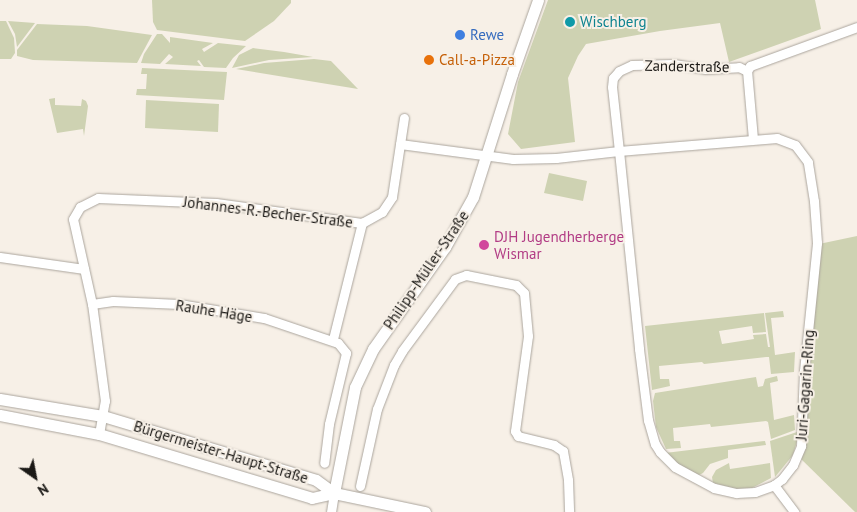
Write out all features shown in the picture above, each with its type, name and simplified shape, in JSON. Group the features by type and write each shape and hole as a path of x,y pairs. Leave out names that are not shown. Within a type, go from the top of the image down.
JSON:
{"street":[{"name":"Philipp-Müller-Straße","path":"331,512 354,387 389,324 456,231 473,198 538,0"},
{"name":"Zanderstraße","path":"753,139 747,71 750,66 756,62 857,27"},
{"name":"Zanderstraße","path":"619,151 612,87 613,78 619,71 632,65 674,64 705,69 739,67 747,71"},
{"path":"324,463 329,424 346,353 333,340 362,223 382,212 389,202 394,187 404,118"},
{"name":"Juri-Gagarin-Ring","path":"400,144 531,160 619,151 753,139 784,139 801,150 810,170 817,243 804,371 801,446 788,473 774,485 746,494 726,492 675,467 655,444 648,420 638,341 619,151"},
{"name":"Johannes-R.-Becher-Straße","path":"99,434 105,402 92,304 72,219 80,207 98,198 216,203 362,223"},
{"path":"0,257 84,269"},
{"path":"361,483 381,396 402,350 455,279 461,275 473,276 516,285 524,294 527,320 527,350 515,431 518,436 554,445 562,451 568,480 569,512"},
{"name":"Rauhe Häge","path":"92,304 112,301 179,304 264,318 333,340"},
{"name":"Bürgermeister-Haupt-Straße","path":"0,399 103,416 316,480 334,493"},
{"name":"Bürgermeister-Haupt-Straße","path":"0,415 99,434 312,498 334,493"},
{"path":"774,485 794,512"},
{"path":"334,493 425,512"}],"green space":[{"path":"152,0 291,0 291,3 274,21 245,41 157,30 153,22"},
{"path":"548,0 815,0 821,29 729,62 720,23 586,44 568,78 575,142 521,149 508,134 518,82"},
{"path":"0,21 6,21 14,38 15,53 11,59 0,59"},
{"path":"8,21 35,23 17,47 15,34"},
{"path":"37,24 87,26 152,35 137,63 33,60 17,56 17,50"},
{"path":"157,34 162,34 170,43 170,37 213,43 202,49 204,52 218,43 246,46 233,58 226,68 204,67 199,60 197,61 201,66 165,64 173,57 169,54 160,64 141,63 144,54"},
{"path":"253,48 313,57 269,60 232,68 239,55"},
{"path":"314,59 331,61 358,89 236,69 264,63"},
{"path":"142,68 227,72 224,100 136,95 137,89 146,89 147,74 141,74"},
{"path":"55,98 55,105 81,106 82,99 86,101 88,106 84,136 83,129 57,133 49,99"},
{"path":"146,100 219,104 218,132 145,128"},
{"path":"549,173 587,181 583,201 544,193"},
{"path":"857,236 857,512 855,512 798,456 819,244"},
{"path":"783,311 784,317 771,318 775,355 795,352 794,372 771,374 769,357 704,364 702,362 659,366 660,379 669,379 670,386 652,390 645,326 764,313 766,332 753,333 752,326 719,331 722,344 754,339 753,335 766,334 768,347 770,347 765,313"},
{"path":"777,376 778,381 770,383 774,420 794,415 795,430 771,439 768,422 766,421 711,427 710,424 673,428 674,441 680,441 681,448 666,449 656,427 653,401 655,393 756,377 758,387 763,386 765,379"},
{"path":"800,431 793,455 775,477 770,441"},
{"path":"765,441 766,445 728,450 728,458 710,464 703,473 697,476 683,470 665,453"},
{"path":"729,463 730,469 770,463 771,478 752,488 740,490 713,483 712,477 716,470"}],"place":[{"name":"Wischberg","path":"570,22"},
{"name":"Rewe","path":"460,35"},
{"name":"Call-a-Pizza","path":"429,60"},
{"name":"DJH Jugendherberge Wismar","path":"484,245"}]}
